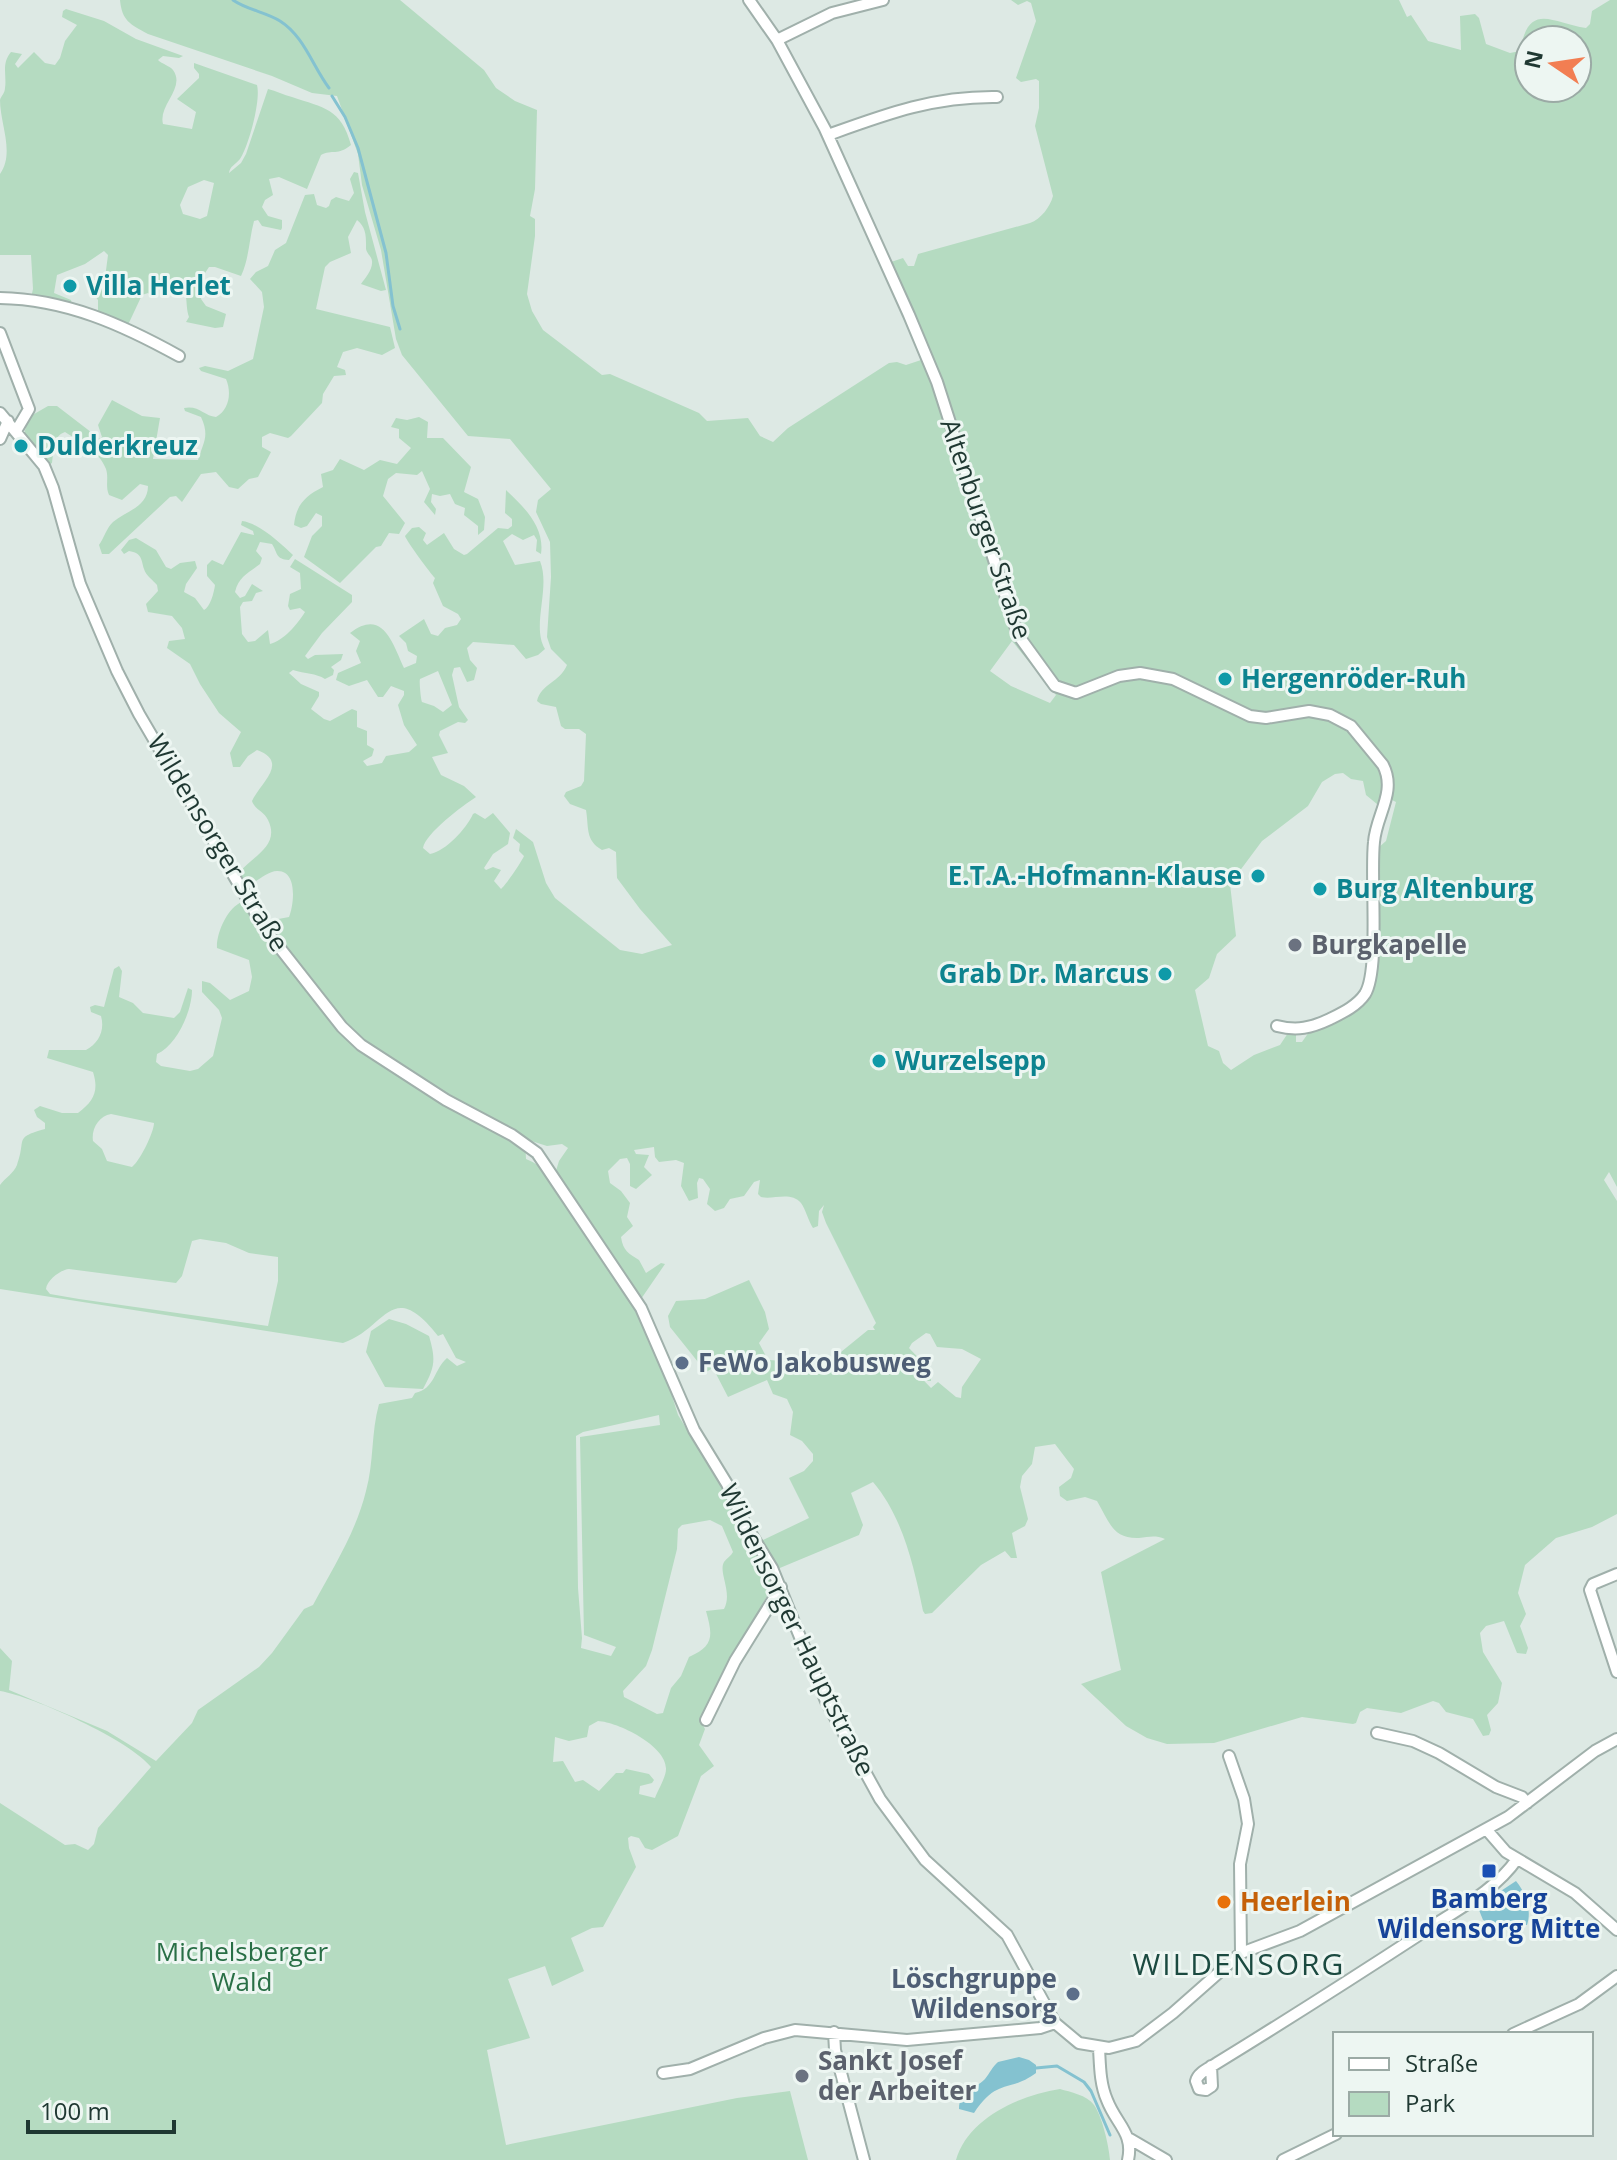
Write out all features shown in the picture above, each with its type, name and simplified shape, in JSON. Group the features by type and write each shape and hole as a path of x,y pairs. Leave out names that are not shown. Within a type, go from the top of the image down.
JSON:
{"street":[{"name":"Altenburger Straße","path":"749,0 777,40 828,135 933,372 1018,635 1055,686 1076,693 1119,676 1140,673 1181,682 1250,716 1266,718 1309,711 1330,715 1347,722 1360,734 1387,773 1385,804 1374,841 1373,960 1369,984 1364,995 1341,1014 1313,1027 1301,1030 1277,1026"},
{"path":"777,40 832,13 883,0"},
{"path":"828,135 912,106 946,98 997,97"},
{"path":"0,298 41,301 94,315 179,356"},
{"path":"0,333 29,409 16,431"},
{"path":"0,439 4,417"},
{"name":"Wildensorger Straße","path":"4,417 36,454 50,478 80,584 117,671 265,929 342,1027 361,1045 446,1100 512,1135 537,1153 641,1308 694,1430"},
{"name":"Wildensorger Hauptstraße","path":"694,1430 727,1484 745,1524 781,1587 826,1701 880,1799 925,1860 1007,1935 1055,2023 1071,2039 1099,2048"},
{"path":"1617,1574 1593,1584 1590,1590 1617,1672"},
{"path":"706,1720 735,1661 781,1587"},
{"path":"1377,1733 1413,1741 1439,1753 1496,1787 1522,1797 1527,1803"},
{"path":"1166,2160 1130,2139 1113,2115 1101,2084 1099,2048 1119,2047 1146,2035 1241,1953 1300,1931 1486,1829 1527,1803 1595,1751 1617,1739"},
{"path":"1229,1756 1244,1799 1248,1824 1240,1864 1241,1953"},
{"path":"1486,1829 1496,1843 1575,1893 1617,1930"},
{"path":"1211,2066 1368,1969 1487,1890 1508,1872 1517,1859"},
{"path":"1517,2032 1579,2004 1617,1976"},
{"path":"663,2073 690,2069 783,2032 834,2032 907,2040 946,2039 1040,2028 1055,2023"},
{"path":"834,2032 835,2050 864,2160"},
{"path":"1283,2160 1333,2135"},
{"path":"1128,2160 1130,2139"}],"green space":[{"name":"Michelsberger Wald","path":"120,0 400,0 484,70 496,88 515,101 537,110 535,189 530,216 535,219 535,236 527,294 543,330 602,375 610,374 699,413 707,421 748,418 760,436 773,442 788,428 889,363 906,365 921,360 888,263 903,258 908,266 914,266 918,254 1030,223 1041,216 1050,204 1053,196 1035,126 1039,81 1021,82 1016,78 1036,21 1031,3 1027,1 1018,5 1011,0 1399,0 1407,17 1411,15 1428,41 1461,50 1460,16 1475,14 1486,44 1513,52 1513,104 1593,104 1592,11 1610,0 1617,0 1617,1187 1609,1172 1604,1180 1617,1201 1617,1514 1592,1527 1556,1538 1525,1565 1518,1593 1526,1614 1520,1626 1528,1648 1526,1654 1517,1653 1504,1621 1486,1626 1480,1633 1483,1652 1502,1683 1498,1703 1487,1715 1491,1730 1489,1735 1483,1736 1473,1719 1446,1712 1433,1701 1401,1713 1367,1708 1360,1712 1353,1724 1302,1717 1214,1743 1167,1744 1147,1738 1126,1726 1081,1684 1121,1670 1101,1572 1165,1539 1130,1538 1112,1527 1097,1501 1085,1497 1067,1501 1060,1496 1059,1487 1071,1478 1074,1469 1055,1444 1035,1447 1032,1464 1022,1476 1020,1487 1028,1519 1025,1526 1012,1533 1017,1558 1011,1558 1005,1551 981,1565 932,1613 925,1614 923,1611 900,1527 873,1482 851,1493 863,1525 859,1535 775,1570 761,1541 809,1518 789,1478 804,1471 813,1461 813,1454 802,1441 790,1435 793,1412 787,1399 773,1394 767,1380 728,1397 713,1368 706,1372 670,1327 668,1316 676,1301 705,1299 749,1280 765,1312 769,1329 759,1343 768,1360 785,1361 789,1372 819,1362 825,1365 868,1330 875,1330 873,1327 876,1323 826,1223 822,1212 824,1205 819,1211 818,1226 813,1228 797,1199 761,1197 758,1194 760,1180 754,1182 744,1196 730,1199 724,1208 715,1211 707,1204 710,1189 703,1179 699,1178 697,1183 698,1198 689,1201 681,1186 684,1163 676,1160 659,1162 654,1147 634,1150 636,1154 649,1155 644,1167 652,1175 636,1189 630,1186 627,1158 620,1159 608,1171 610,1183 630,1203 627,1217 633,1226 621,1237 625,1249 639,1260 646,1273 661,1263 665,1264 641,1299 652,1320 678,1415 727,1494 737,1521 771,1574 773,1585 700,1720 705,1729 699,1745 714,1766 701,1776 678,1836 652,1850 645,1848 639,1838 628,1838 636,1867 603,1927 592,1928 571,1938 584,1971 552,1986 545,1966 508,1979 530,2038 487,2050 506,2145 737,2098 790,2091 808,2160 0,2160 0,1803 65,1845 75,1844 88,1850 94,1844 98,1828 151,1767 124,1745 80,1721 35,1701 0,1691 0,1648 12,1661 9,1690 107,1731 156,1761 192,1723 198,1710 259,1667 304,1609 313,1605 343,1550 362,1506 369,1480 379,1404 412,1398 427,1387 447,1358 457,1366 466,1362 456,1358 443,1334 438,1336 422,1318 399,1308 343,1343 0,1289 0,1185 16,1168 25,1137 45,1129 45,1123 34,1110 40,1106 62,1113 78,1113 91,1100 95,1090 93,1072 47,1058 49,1050 86,1050 94,1044 100,1036 102,1021 101,1016 91,1012 90,1007 104,1007 114,969 119,966 122,971 119,997 133,1003 143,1013 174,1018 180,1012 188,988 192,990 182,1026 171,1043 157,1054 156,1062 161,1066 190,1071 198,1069 213,1056 222,1018 219,1010 202,992 202,981 210,983 230,1000 249,991 252,977 249,960 217,948 224,921 232,909 242,902 257,923 289,917 292,905 293,889 284,872 269,873 247,886 239,873 263,850 271,837 268,820 252,801 270,773 271,760 257,750 240,767 233,767 230,753 241,732 219,713 190,664 167,648 169,641 185,639 182,628 172,616 148,612 146,604 158,591 157,585 146,574 139,555 129,551 124,554 121,550 129,540 136,538 156,550 166,567 171,569 180,563 195,561 197,568 184,592 195,598 204,610 210,603 215,585 207,576 207,565 212,560 223,565 241,532 254,535 253,531 241,525 242,521 269,535 293,555 289,560 281,558 272,544 260,542 256,551 262,558 260,564 239,582 235,592 240,598 245,596 252,584 263,591 240,607 242,634 248,642 255,641 268,630 270,644 280,640 305,612 300,608 290,610 288,606 290,594 301,589 300,573 290,567 295,559 352,595 352,602 305,656 308,659 315,655 343,654 341,660 331,667 333,675 325,679 293,670 289,673 301,684 319,692 311,709 324,719 330,721 352,709 357,711 357,727 367,731 367,745 374,749 372,756 363,761 367,766 382,763 386,756 409,752 417,745 404,725 398,705 404,691 391,686 383,697 378,697 367,680 349,686 336,680 338,673 361,663 356,651 360,641 350,633 361,626 378,626 390,638 404,668 416,663 417,656 408,651 406,643 399,636 424,619 431,634 438,636 445,628 457,625 461,619 443,606 433,583 435,578 405,536 412,528 419,527 426,533 423,540 427,545 444,533 454,549 467,554 498,528 508,529 512,526 512,519 505,513 506,490 526,511 540,535 541,554 536,551 534,535 523,540 512,534 503,541 515,565 540,561 543,583 540,629 545,649 526,659 514,645 473,642 467,648 470,660 477,668 474,680 467,682 460,667 454,668 452,675 459,707 468,720 440,731 448,753 432,757 441,775 464,786 476,797 437,828 423,848 430,854 442,849 466,826 473,814 485,819 493,813 510,833 508,844 493,854 484,868 501,870 494,881 501,889 524,856 519,851 520,844 513,838 516,829 533,842 546,883 555,898 620,950 642,954 672,945 617,878 616,852 609,848 602,850 593,842 586,810 570,804 564,796 584,781 586,734 579,729 565,729 561,726 556,707 537,701 542,691 567,665 551,649 547,637 550,542 536,512 538,500 551,489 510,439 468,436 402,355 396,339 381,250 362,185 358,154 337,96 312,93 272,76 148,34 128,21","holes":["1012,641 1056,695 1050,703 1011,686 990,671","438,671 452,705 443,712 422,702 420,679","1343,773 1351,779 1363,781 1366,795 1383,809 1392,800 1396,802 1386,841 1378,848 1364,998 1309,1032 1302,1042 1296,1042 1296,1032 1288,1033 1280,1045 1254,1055 1231,1070 1223,1063 1219,1051 1208,1046 1195,990 1209,978 1217,954 1236,936 1230,884 1262,841 1308,806 1322,782","111,1114 154,1123 146,1146 132,1167 107,1161 102,1149 93,1141 100,1120","525,1139 547,1146 562,1144 568,1148 555,1174 526,1159","200,1239 226,1243 249,1253 278,1257 278,1281 268,1326 79,1299 50,1294 46,1289 54,1276 69,1269 176,1283 182,1276 192,1241","926,1333 930,1334 937,1347 962,1349 981,1359 962,1387 961,1398 938,1382 931,1388 905,1361 907,1359 927,1381 931,1381 931,1371 909,1348","659,1415 660,1425 580,1437 584,1635 616,1647 611,1656 581,1648 576,1436","710,1520 722,1526 733,1552 723,1566 727,1596 724,1609 706,1611 710,1639 703,1649 689,1657 681,1676 671,1688 663,1713 657,1714 624,1697 623,1691 646,1666 652,1650 677,1549 678,1529 682,1525","598,1721 607,1722 640,1737 659,1752 666,1769 655,1798 639,1794 640,1786 654,1780 649,1774 626,1769 623,1773 616,1773 599,1791 583,1780 575,1782 563,1761 553,1762 555,1737 569,1741 587,1737 589,1726"]},
{"path":"66,9 104,21 136,39 183,56 163,56 158,60 172,69 176,77 174,90 164,110 163,124 192,129 196,112 177,99 199,78 194,63 257,85 256,111 250,133 240,159 229,173 246,154 268,89 330,111 342,123 351,145 321,155 307,189 279,177 269,179 273,195 265,200 262,207 268,216 282,220 282,228 262,226 258,220 254,221 241,276 215,267 209,267 205,273 201,299 206,306 226,314 223,327 186,322 189,317 185,292 174,279 159,283 153,297 148,293 142,295 127,327 98,315 98,300 87,286 90,280 105,278 108,255 104,251 85,264 57,275 54,293 71,300 72,306 31,298 31,255 0,255 0,174 7,148 0,100 5,90 6,61 11,52 22,54 15,64 18,68 34,52 45,63 55,65 65,41 77,25 62,17","holes":["204,180 214,183 207,216 200,219 183,214 180,205 188,187"]},
{"path":"1536,20 1570,24 1530,24"},
{"path":"354,172 358,173 386,290 361,284 370,271 372,261 366,249 364,230 357,220 348,237 351,253 325,267 316,309 390,327 395,348 382,355 357,348 343,352 337,367 345,370 346,375 334,376 323,394 322,403 291,436 288,438 270,433 262,437 262,447 271,452 258,477 249,479 238,489 229,487 216,472 201,474 182,502 176,496 170,497 109,554 102,554 99,545 109,527 140,504 148,486 140,484 122,500 109,495 107,472 99,457 65,432 58,437 52,463 48,465 23,437 29,417 48,406 57,406 100,439 98,425 112,400 142,416 160,418 153,459 198,460 205,439 204,424 201,417 184,408 194,408 216,417 224,410 229,395 226,379 199,368 205,366 228,371 253,359 264,307 262,292 250,279 268,266 275,250 286,243 305,195 314,194 317,205 326,208 336,197 349,201 354,193 350,179"},
{"path":"419,417 428,422 427,438 443,438 471,467 464,492 478,499 485,517 484,530 478,535 478,526 464,515 465,508 455,504 450,494 432,494 435,515 424,502 430,489 422,471 417,475 396,473 388,479 383,496 405,523 399,534 389,533 381,546 376,547 340,583 304,557 312,536 322,526 322,516 316,513 307,526 301,528 294,525 299,507 306,498 323,487 321,474 333,470 340,459 364,470 380,460 397,464 411,448 399,438 399,429 391,427 396,418 407,420"},
{"path":"389,1319 429,1336 433,1363 423,1389 385,1387 366,1352 371,1331"},
{"path":"1060,2089 1083,2096 1094,2105 1105,2131 1110,2160 956,2160 972,2132 998,2111 1029,2097"}],"water":[{"path":"1516,1881 1527,1902 1527,1925 1493,1925 1483,1920 1479,1910 1481,1904"},
{"path":"1019,2057 1036,2065 1036,2073 990,2094 974,2113 959,2109 964,2094 985,2079 998,2062"}],"waterway":[{"path":"233,0 288,27 302,43 329,88"},
{"path":"332,96 358,148 386,253 393,306 400,329"},
{"path":"1036,2068 1057,2066 1084,2082 1110,2135"}],"place":[{"name":"Villa Herlet","path":"70,286"},
{"name":"Dulderkreuz","path":"21,446"},
{"name":"Hergenröder-Ruh","path":"1225,679"},
{"name":"E.T.A.-Hofmann-Klause","path":"1258,876"},
{"name":"Burg Altenburg","path":"1320,889"},
{"name":"Burgkapelle","path":"1295,945"},
{"name":"Grab Dr. Marcus","path":"1165,974"},
{"name":"Wurzelsepp","path":"879,1061"},
{"name":"FeWo Jakobusweg","path":"682,1363"},
{"name":"Bamberg Wildensorg Mitte","path":"1489,1871"},
{"name":"Heerlein","path":"1224,1902"},
{"name":"Löschgruppe Wildensorg","path":"1073,1994"},
{"name":"Sankt Josef der Arbeiter","path":"802,2076"}],"district":[{"name":"WILDENSORG","path":"1239,1965"}]}
